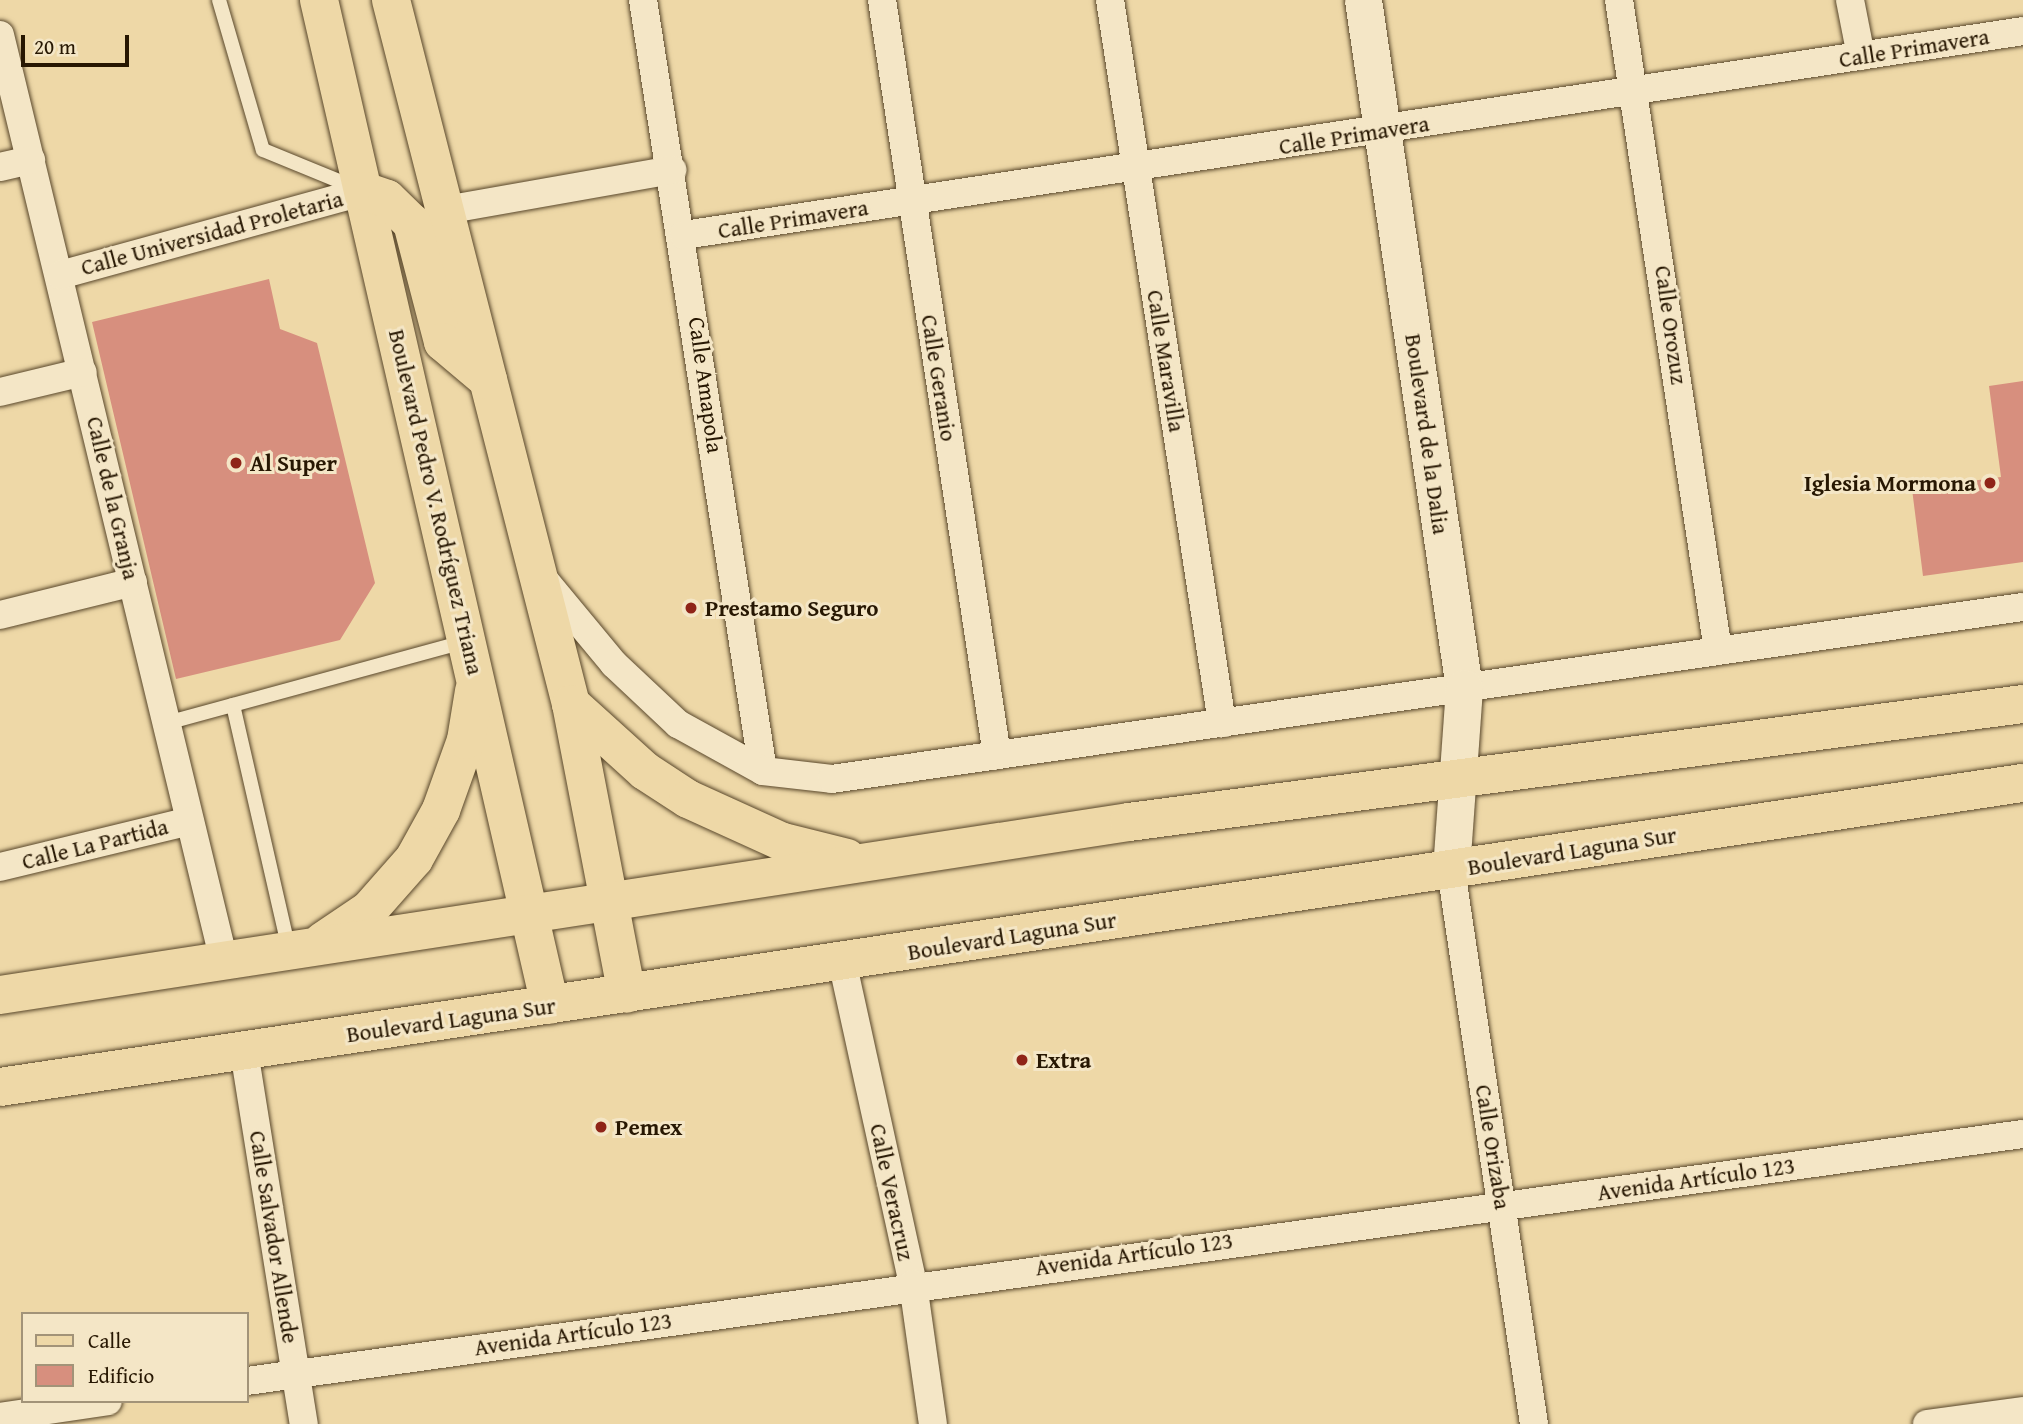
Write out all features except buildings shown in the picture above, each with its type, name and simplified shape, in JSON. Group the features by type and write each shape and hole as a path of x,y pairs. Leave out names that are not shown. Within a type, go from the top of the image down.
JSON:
{"main road":[{"name":"Boulevard Pedro V. Rodríguez Triana","path":"319,0 533,914 550,1005"},
{"path":"391,0 571,704 627,994"},
{"path":"364,191 387,199 412,223 443,342 488,380"},
{"path":"299,949 369,910 414,859 441,810 466,740 473,658"},
{"path":"571,704 635,762 688,799 783,842 873,861"},
{"path":"0,995 873,861 1455,779 2023,704"},
{"name":"Boulevard Laguna Sur","path":"0,1087 2023,783"}],"street":[{"name":"Calle Amapola","path":"643,0 684,235 763,771"},
{"name":"Calle Geranio","path":"882,0 997,755"},
{"name":"Calle Maravilla","path":"1110,0 1222,723"},
{"name":"Boulevard de la Dalia","path":"1363,0 1464,688 1455,779 1451,870"},
{"name":"Calle Orozuz","path":"1619,0 1637,91 1718,651"},
{"path":"1850,0 1861,56"},
{"name":"Calle Primavera","path":"684,235 1383,131 2023,31"},
{"name":"Calle de la Granja","path":"0,35 224,961"},
{"path":"0,167 31,160"},
{"path":"444,210 673,170"},
{"name":"Calle Universidad Proletaria","path":"60,275 364,191"},
{"path":"0,392 83,372"},
{"path":"537,570 578,626 678,724 763,771 832,779 2023,607"},
{"path":"0,615 133,582"},
{"name":"Calle La Partida","path":"0,867 190,821"},
{"name":"Calle Orizaba","path":"1451,870 1534,1424"},
{"name":"Calle Veracruz","path":"842,961 913,1284 933,1424"},
{"name":"Calle Salvador Allende","path":"244,1051 304,1424"},
{"name":"Avenida Artículo 123","path":"248,1381 913,1284 2023,1134"},
{"path":"1,1417 95,1403"},
{"path":"1927,1424 2023,1411"}],"lane":[{"path":"219,0 263,150 364,191"},
{"path":"167,723 233,705 473,658"},
{"path":"233,705 299,949"}],"place":[{"name":"Al Super","path":"236,463"},
{"name":"Iglesia Mormona","path":"1990,483"},
{"name":"Prestamo Seguro","path":"691,608"},
{"name":"Extra","path":"1022,1060"},
{"name":"Pemex","path":"601,1127"}]}
